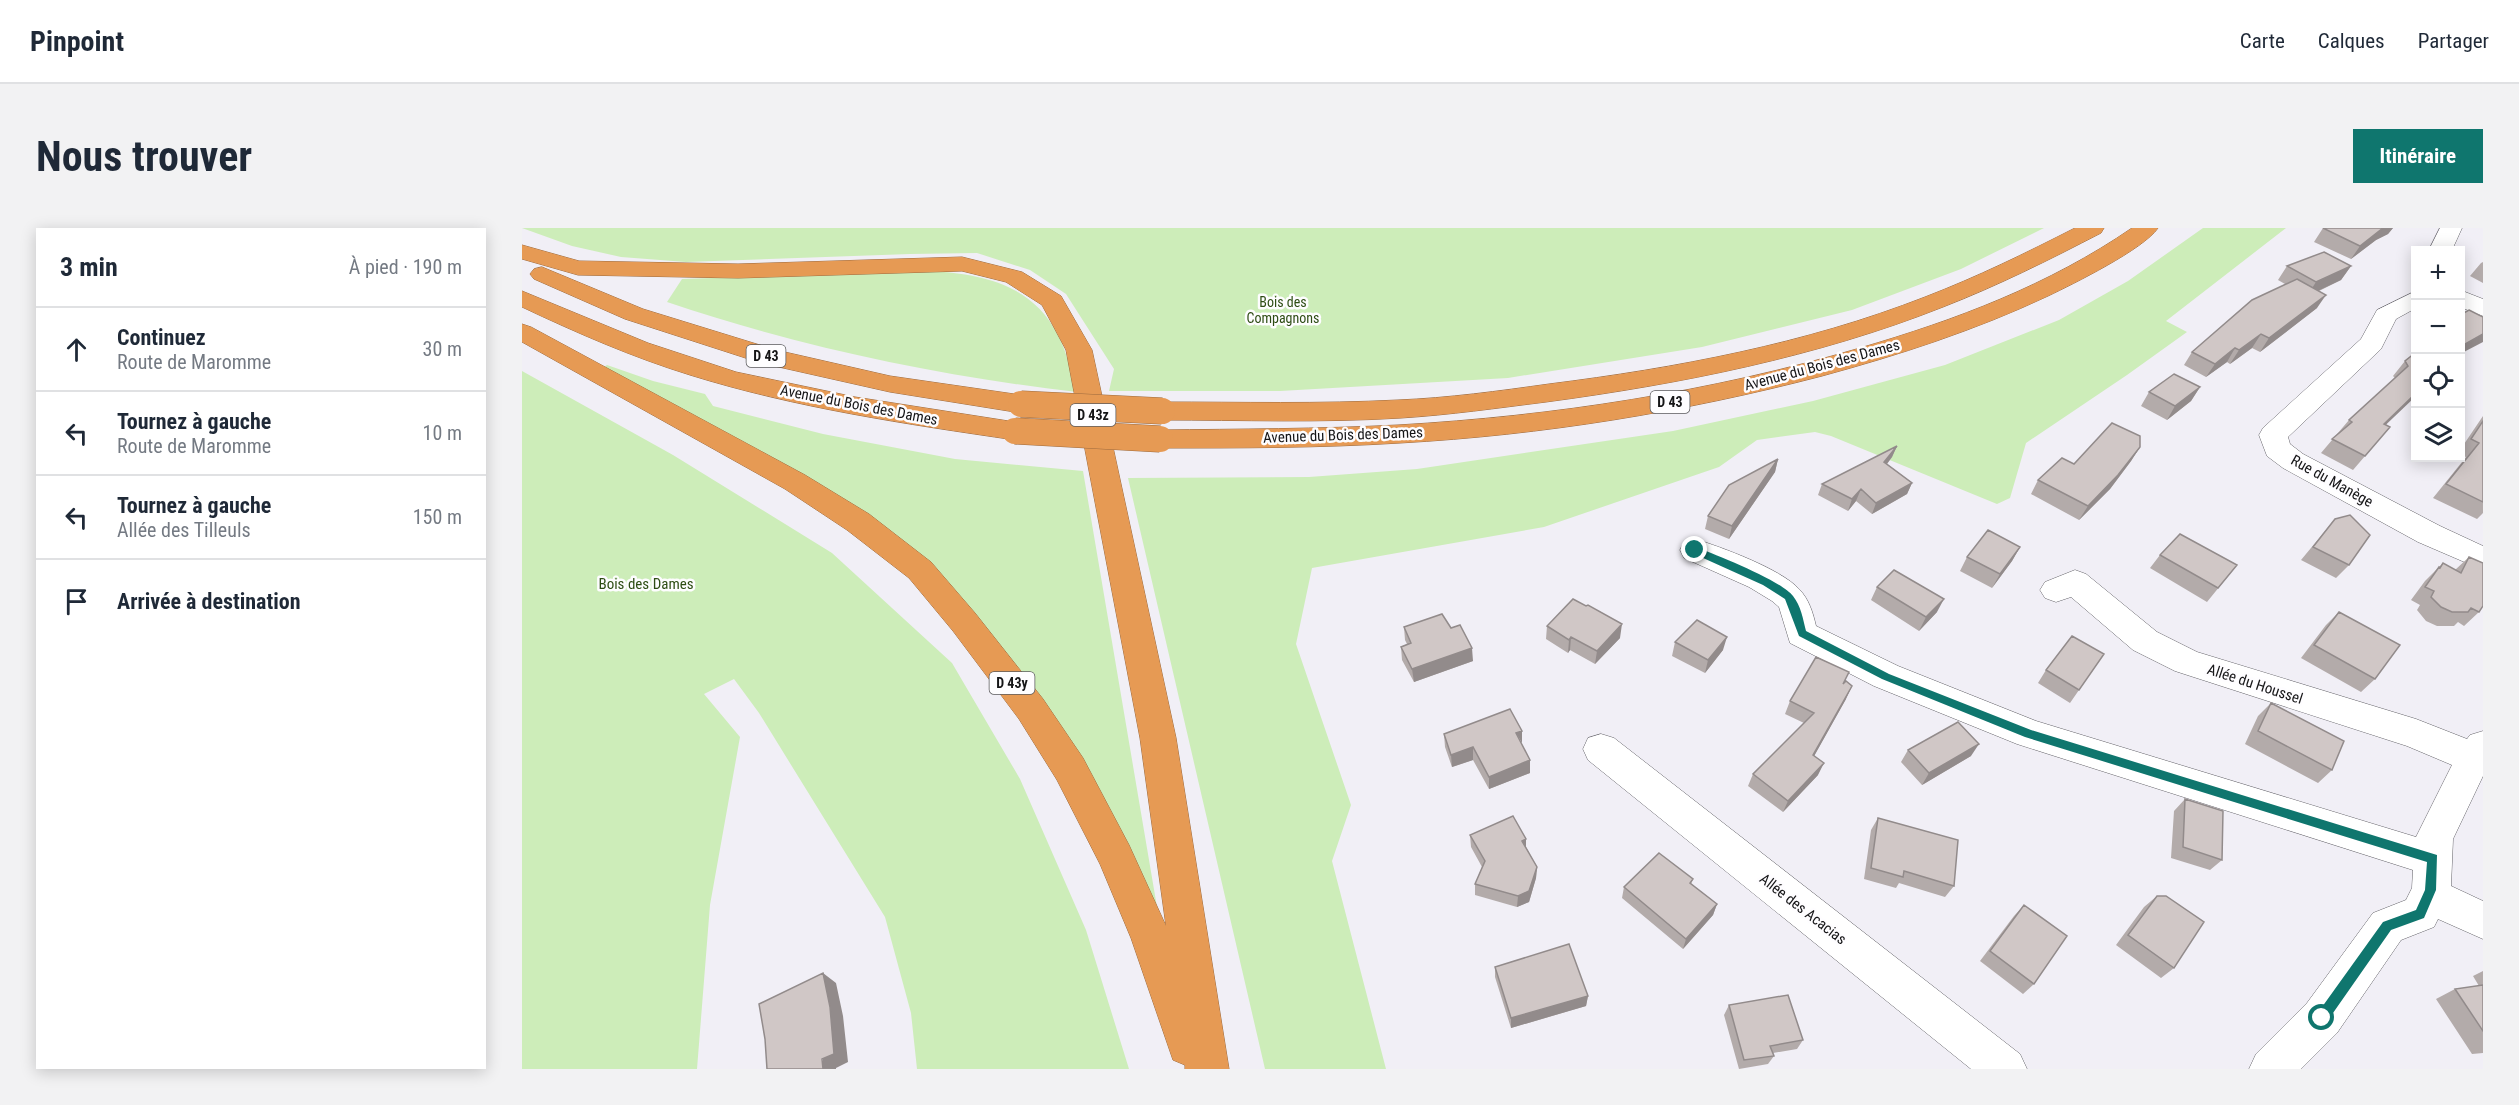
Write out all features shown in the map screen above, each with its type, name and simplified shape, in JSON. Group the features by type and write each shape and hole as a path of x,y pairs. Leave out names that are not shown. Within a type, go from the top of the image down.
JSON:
{"highway":[{"name":"Avenue du Bois des Dames","path":"522,266 634,314 770,357 890,384 1022,404 1162,411 1283,412 1411,408 1618,383 1714,366 1820,340 1908,312 1990,281 2093,228"},
{"name":"Avenue du Bois des Dames","path":"522,298 650,353 759,386 882,412 1015,431 1160,439 1296,438 1432,432 1529,423 1702,396 1852,360 1987,314 2041,290 2147,228"},
{"name":"D 43z","path":"522,252 578,268 738,271 962,264 1014,277 1052,301 1079,350 1142,658 1158,738 1207,1069"},
{"name":"D 43y","path":"522,332 795,482 858,522 920,570 964,622 1031,709 1070,769 1116,857 1151,938 1197,1069"}],"street":[{"path":"2443,246 2451,228"},
{"name":"Rue du Manège","path":"2412,300 2386,315 2372,343 2273,435 2277,449 2293,461 2429,534 2483,559"},
{"path":"2465,300 2483,309"},
{"path":"1695,550 1766,582 1789,597 1796,610 1802,634 1886,676 2029,734 2431,877 2483,920"},
{"name":"Allée du Houssel","path":"2056,590 2075,582 2145,641 2187,662 2479,752"},
{"name":"Allée des Acacias","path":"1601,749 2005,1069"},
{"path":"2271,1069 2322,1018 2387,926 2420,914 2431,877 2434,840 2479,752"}],"green space":[{"name":"Bois des Compagnons","path":"522,228 2044,228 1961,269 1852,310 1702,347 1508,378 1280,391 1109,391 1114,369 1066,294 1030,270 977,253 686,262 621,257 572,246"},
{"path":"2203,228 2286,228 2166,321 2187,332 2026,443 2010,498 1997,504 1831,436 1815,432 1757,440 1719,467 1544,527 1312,568 1296,644 1351,805 1332,861 1386,1069 1265,1069 1128,478 1309,477 1417,469 1673,431 1813,401 1945,365 2059,320 2128,281"},
{"path":"930,271 986,279 1020,293 1034,304 1058,335 1077,392 973,378 870,358 768,333 667,302 682,279"},
{"path":"607,365 653,381 705,394 713,406 823,434 955,459 1083,471 1158,913 1121,844 922,564 600,370"},
{"name":"Bois des Dames","path":"522,371 673,455 832,553 952,663 1020,779 1086,930 1129,1069 917,1069 911,1013 885,917 759,713 734,679 704,694 740,737 710,905 697,1069 522,1069"}],"building":[{"path":"2323,228 2383,228 2360,246"},
{"path":"2324,252 2351,266 2316,282 2287,266"},
{"path":"2297,279 2326,295 2269,338 2261,334 2239,350 2235,348 2215,364 2192,352 2252,300"},
{"path":"2469,310 2483,317 2483,334 2465,344 2465,312"},
{"path":"2411,356 2411,398 2384,424 2390,427 2365,456 2332,439 2352,422 2349,420 2408,366 2405,361"},
{"path":"2174,374 2200,387 2175,406 2149,392"},
{"path":"2483,421 2483,502 2446,484 2479,443 2471,439"},
{"path":"2112,423 2140,436 2140,447 2118,475 2088,506 2038,480 2062,458 2074,464"},
{"path":"1897,446 1884,462 1912,483 1876,503 1861,489 1852,499 1822,484"},
{"path":"1778,459 1732,526 1708,516 1729,485"},
{"path":"2350,515 2370,535 2349,565 2313,547 2335,519"},
{"path":"1988,530 2020,547 2000,574 1967,557"},
{"path":"2180,534 2237,565 2218,588 2160,555"},
{"path":"2469,557 2483,563 2483,606 2479,612 2471,608 2468,612 2452,612 2441,607 2431,597 2434,591 2425,587 2443,563 2461,573"},
{"path":"1894,570 1944,599 1926,617 1877,587"},
{"path":"1573,599 1622,624 1597,651 1571,637 1569,640 1547,626"},
{"path":"2339,612 2400,645 2375,679 2314,645"},
{"path":"1442,614 1451,628 1460,625 1472,648 1412,669 1401,647 1411,643 1404,627"},
{"path":"1697,620 1727,637 1708,660 1675,642"},
{"path":"2072,636 2104,654 2079,690 2046,670"},
{"path":"1816,657 1849,672 1843,684 1846,681 1852,686 1813,755 1824,763 1788,801 1753,774 1814,713 1790,701"},
{"path":"2271,703 2344,741 2332,770 2258,731"},
{"path":"1510,709 1522,731 1516,733 1530,760 1489,777 1473,747 1451,755 1444,734"},
{"path":"1958,722 1979,744 1929,773 1908,750"},
{"path":"2185,799 2223,811 2222,860 2183,847"},
{"path":"1513,816 1526,839 1522,841 1537,867 1529,891 1518,896 1475,884 1485,861 1470,835"},
{"path":"1878,818 1958,840 1954,886 1904,871 1903,877 1871,868"},
{"path":"1659,853 1693,879 1690,883 1717,904 1686,939 1624,887"},
{"path":"2157,896 2166,896 2204,922 2174,968 2128,935"},
{"path":"2024,905 2067,936 2034,984 1990,951"},
{"path":"1569,944 1588,996 1511,1018 1495,967"},
{"path":"823,973 830,1007 834,1054 822,1059 823,1069 767,1069 759,1004"},
{"path":"2483,985 2483,1031 2455,989"},
{"path":"1788,995 1803,1040 1770,1046 1774,1056 1744,1060 1729,1005"}],"route":[{"path":"1695,550 1766,582 1789,597 1796,610 1802,634 1886,676 2029,734 2433,859 2431,890 2420,914 2387,926 2322,1018"}]}
